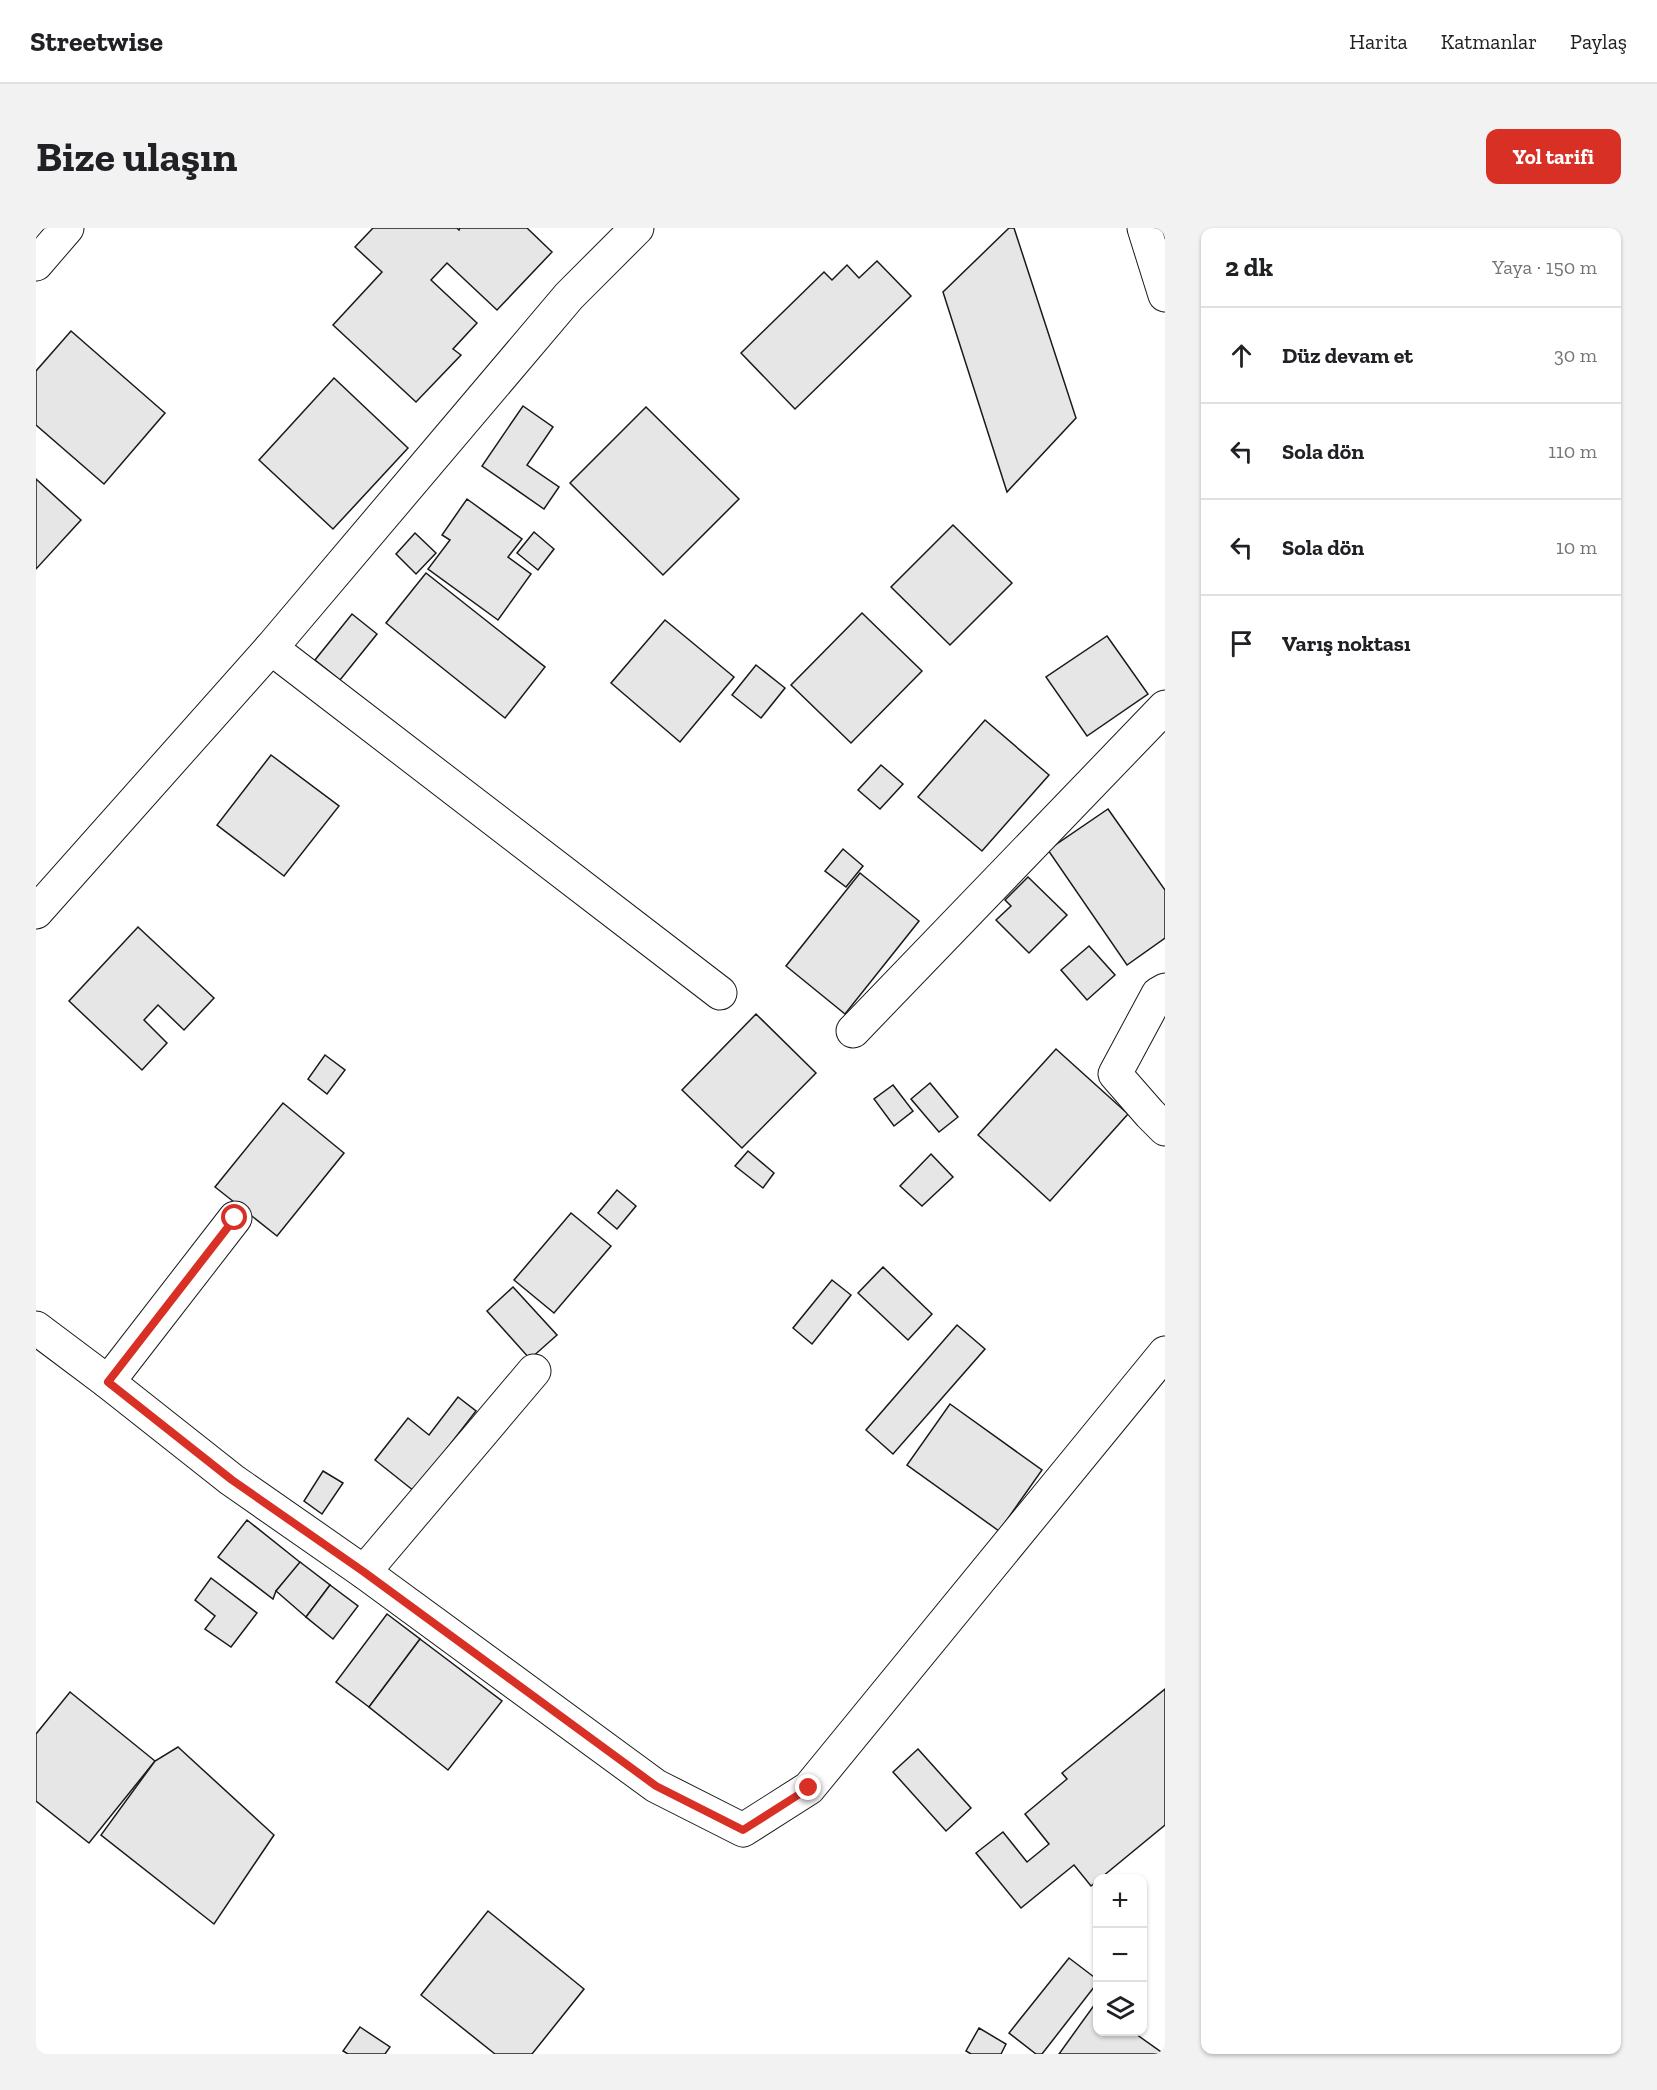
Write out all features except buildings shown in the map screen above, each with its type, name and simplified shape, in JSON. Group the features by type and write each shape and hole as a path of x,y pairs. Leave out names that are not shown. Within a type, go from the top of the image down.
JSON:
{"street":[{"path":"36,264 67,228"},
{"path":"36,912 271,648 569,296 637,228"},
{"path":"1144,228 1165,295"},
{"path":"271,648 720,993"},
{"path":"853,1031 1165,707"},
{"path":"1165,990 1158,994 1115,1074 1165,1129"},
{"path":"108,1382 235,1218"},
{"path":"36,1328 232,1480 364,1572 656,1786 743,1830 809,1788 1165,1353"},
{"path":"364,1572 534,1371"}],"route":[{"path":"235,1218 108,1382 232,1480 364,1572 656,1786 743,1830 809,1788"}]}
